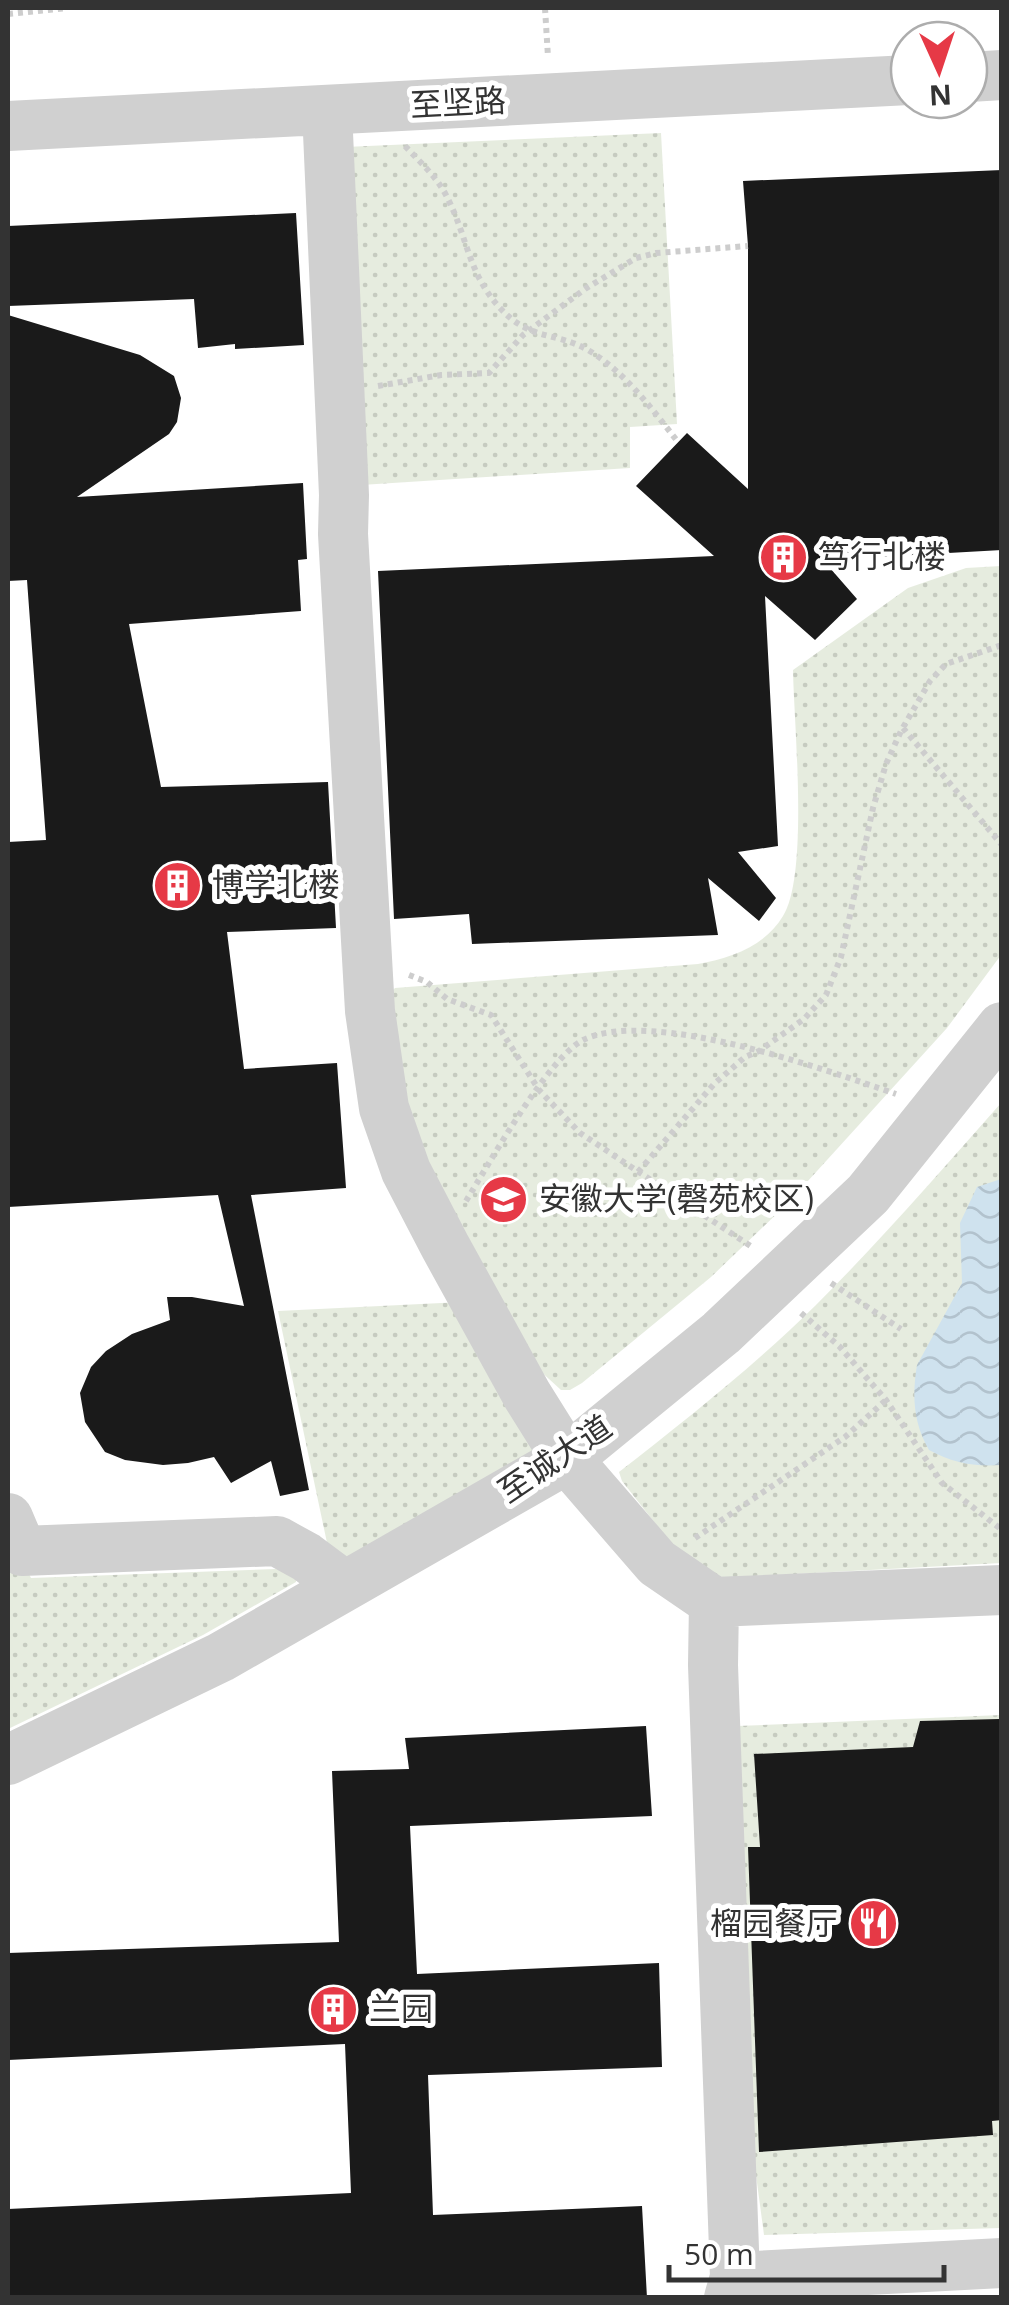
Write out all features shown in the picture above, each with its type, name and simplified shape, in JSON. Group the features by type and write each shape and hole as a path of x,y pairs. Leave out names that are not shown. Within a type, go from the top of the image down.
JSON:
{"street":[{"name":"至坚路","path":"8,126 889,81"},
{"path":"349,108 338,390 368,974 384,1108 406,1171 483,1318 566,1459 656,1563 714,1602 1002,1590"},
{"name":"至诚大道","path":"8,1760 220,1657 566,1459 721,1333 868,1194 1002,1027"},
{"path":"8,1518 22,1551 276,1541 345,1586"},
{"path":"714,1602 732,2287 1002,2262"}],"path":[{"path":"8,14 67,8"},
{"path":"349,108 442,188 480,284 511,320 529,331 576,344 596,355 648,403 678,442"},
{"path":"338,390 442,375 489,373 529,331 584,289 636,258 748,246"},
{"path":"638,1172 714,1084 745,1056 759,1051 804,1018 834,983 873,808 886,764 903,728 930,681 946,664 1002,645"},
{"path":"903,728 1002,845"},
{"path":"368,974 396,970 427,982 456,1003 491,1016 539,1090 580,1133 784,1272 900,1329"},
{"path":"442,1238 510,1128 561,1059 582,1040 610,1033 692,1036 730,1042 896,1094 933,1113"},
{"path":"784,1272 839,1346 886,1400 942,1483 1002,1530"},
{"path":"656,1563 800,1469 845,1437 886,1400"}],"shaded area":[{"path":"661,133 677,424 630,427 630,468 361,485 345,147"},
{"path":"1001,566 1001,955 947,1028 787,1204 711,1277 582,1383 561,1390 537,1368 408,1124 390,993 395,988 698,964 757,943 783,916 796,868 798,798 793,670 908,588 966,568"},
{"path":"1001,1103 1001,1563 736,1577 710,1577 687,1564 619,1472 745,1370 816,1305"},
{"path":"462,1302 543,1444 362,1557 330,1557 278,1311"},
{"path":"8,1532 31,1578 276,1569 296,1575 296,1582 203,1635 8,1729"},
{"name":"榴园餐厅","path":"1001,1715 1001,2228 764,2235 749,2123 737,1726"}],"water":[{"path":"1001,1179 1001,1465 982,1465 955,1461 929,1450 917,1419 915,1387 917,1365 962,1283 960,1223 977,1187"}],"building":[{"name":"笃行北楼","path":"1002,170 1002,550 823,560 857,599 815,640 765,596 778,846 738,852 776,898 759,921 708,878 718,935 472,944 469,914 394,919 378,571 714,556 636,486 687,433 748,489 748,246 743,181"},
{"path":"296,213 304,345 198,348 194,299 8,306 8,226"},
{"name":"博学北楼","path":"8,315 140,355 174,376 181,398 177,422 169,434 77,497 303,483 307,559 298,560 301,611 129,624 161,787 328,782 336,928 227,932 244,1069 337,1063 346,1188 251,1195 309,1490 280,1496 271,1461 231,1483 214,1457 163,1465 125,1460 105,1452 85,1422 80,1393 91,1367 106,1351 132,1334 170,1320 167,1297 244,1306 218,1195 8,1207 8,842 46,840 27,580 8,581"},
{"name":"榴园餐厅","path":"999,1719 1002,2120 992,2121 993,2135 759,2152 748,1847 760,1847 754,1754 913,1747 920,1721"},
{"name":"兰园","path":"646,1726 652,1816 410,1826 417,1974 659,1963 662,2067 428,2075 433,2215 642,2206 647,2298 8,2298 8,2209 351,2193 345,2044 8,2060 8,1953 339,1942 332,1771 409,1769 405,1738"}],"place":[{"name":"笃行北楼","path":"783,557"},
{"name":"博学北楼","path":"177,885"},
{"name":"安徽大学(磬苑校区)","path":"504,1199"},
{"name":"榴园餐厅","path":"873,1924"},
{"name":"兰园","path":"334,2009"}]}
